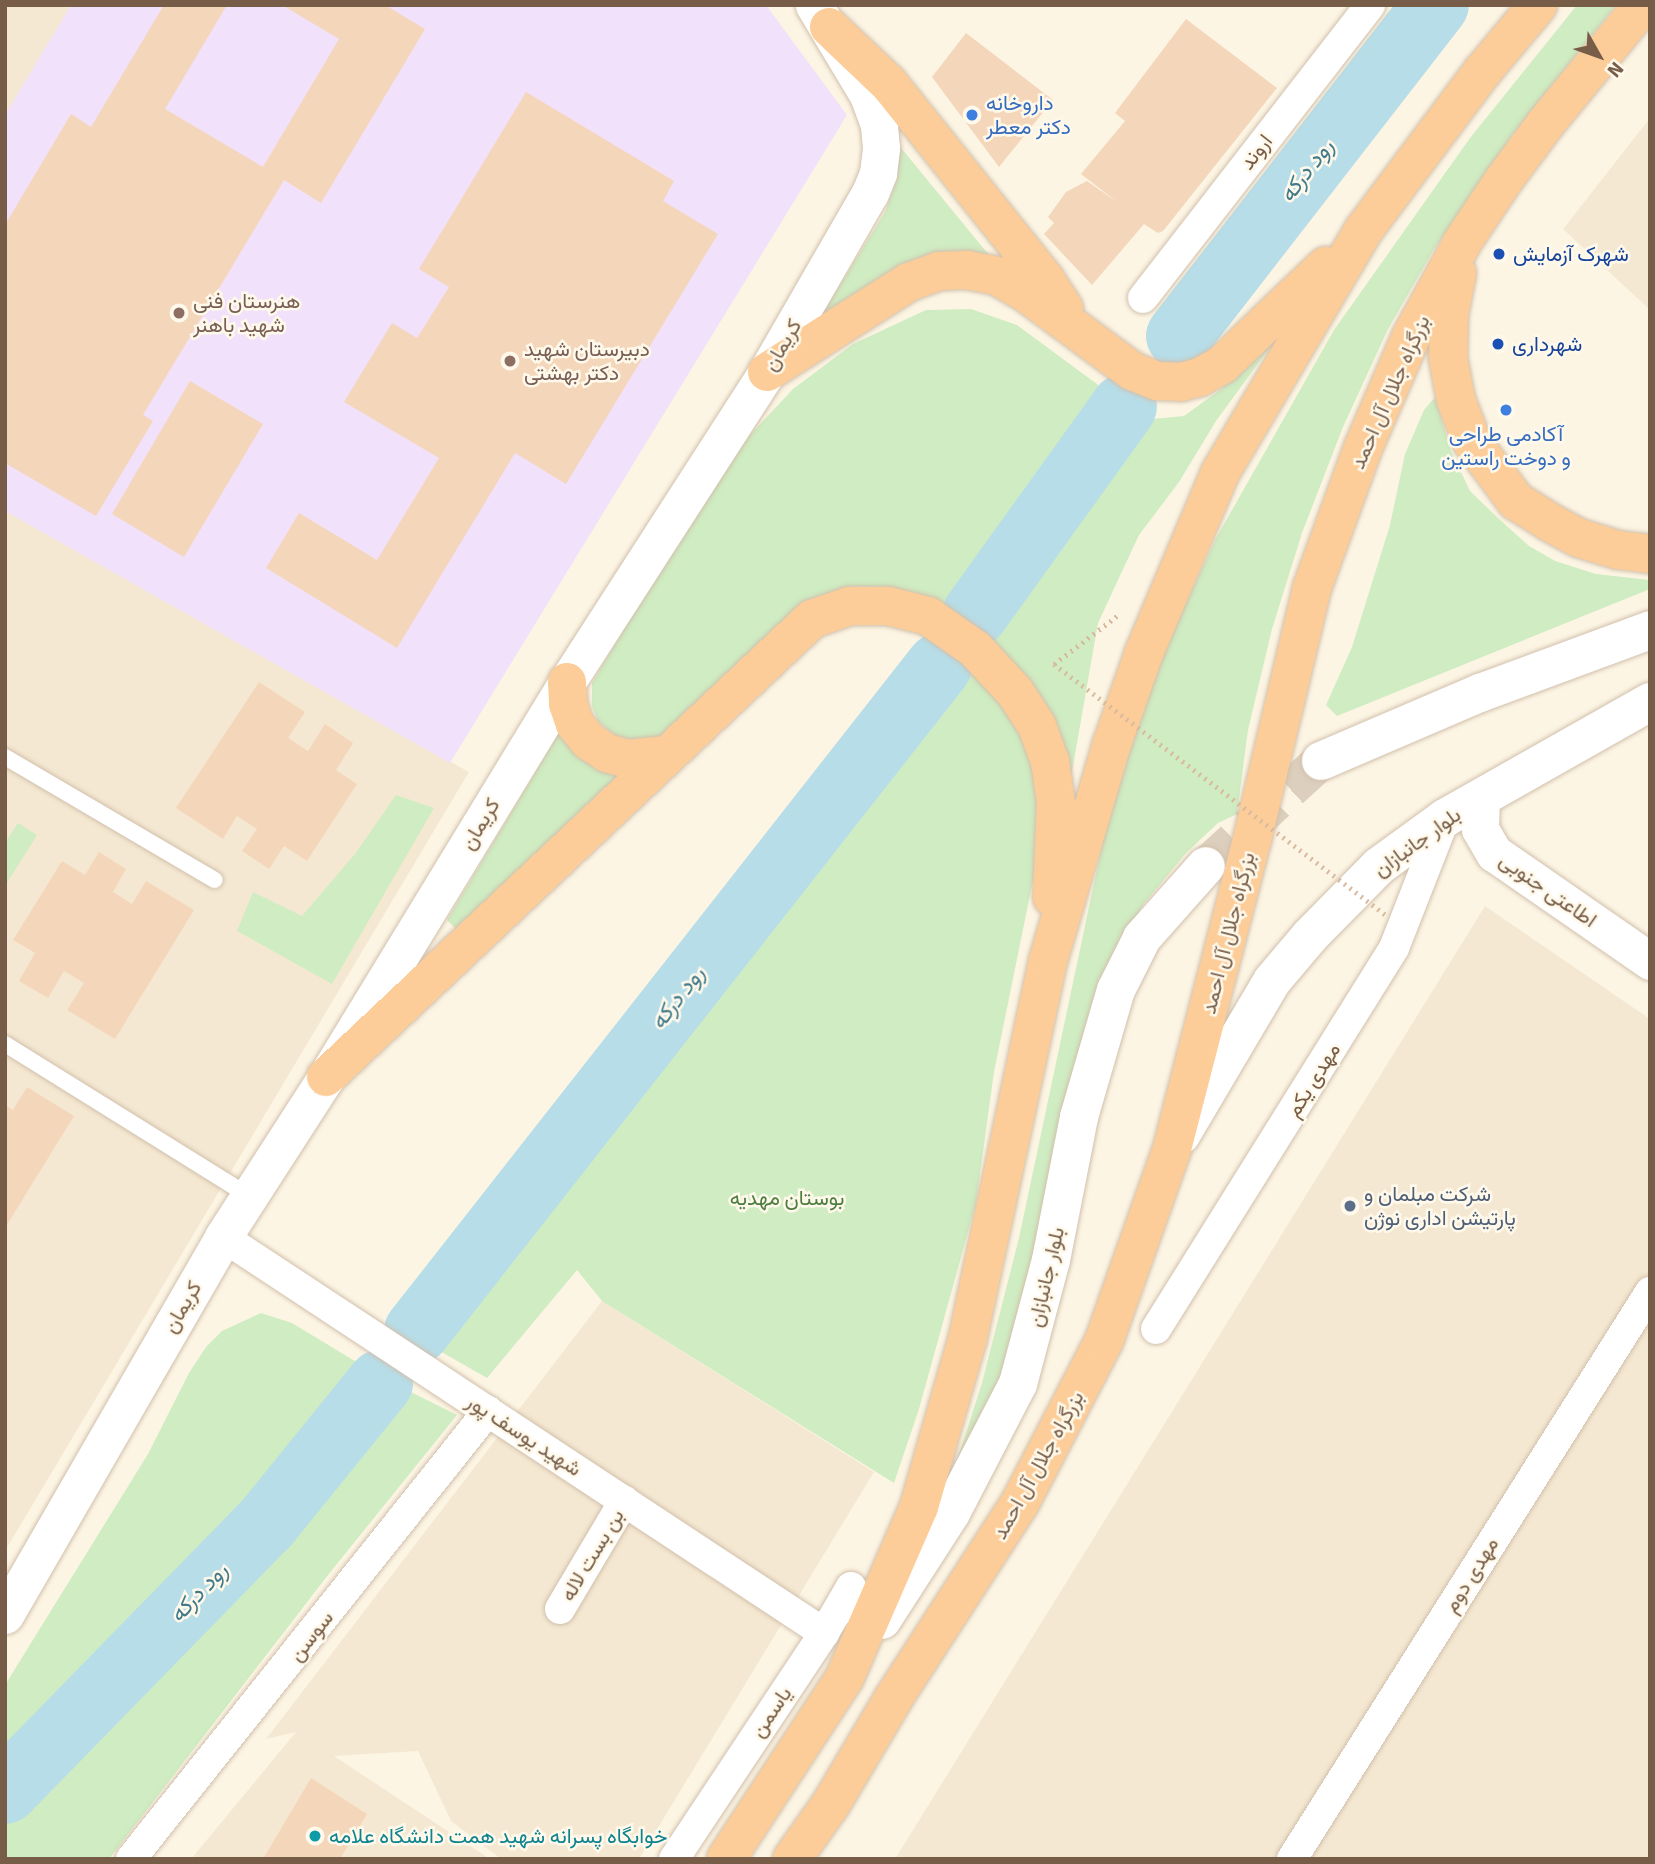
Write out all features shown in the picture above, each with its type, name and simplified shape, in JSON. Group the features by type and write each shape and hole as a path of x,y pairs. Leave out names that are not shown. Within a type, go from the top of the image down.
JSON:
{"highway":[{"path":"726,1859 845,1677 919,1507 945,1423 971,1323 1048,961 1112,744 1144,653 1220,473 1363,231 1482,72 1538,5"},
{"name":"بزرگراه جلال آل احمد","path":"792,1859 831,1804 893,1699 1021,1501 1104,1341 1172,1149 1249,853 1312,588 1368,436 1412,335 1463,241 1546,123 1643,5"},
{"path":"830,13 1046,281 1076,329"},
{"path":"767,372 909,282 939,271 967,270 997,276 1076,329 1132,371 1157,381 1181,382 1200,377 1223,364 1363,231"},
{"path":"1463,241 1449,316 1448,358 1456,400 1472,442 1516,501 1549,522 1579,538 1618,550 1650,554"},
{"path":"326,1077 664,755 812,619 849,606 888,606 928,616 975,649 1016,692 1037,726 1050,761 1056,803 1048,961"},
{"path":"566,682 568,704 575,724 589,741 607,753 628,759 664,755"},
{"path":"801,1859 831,1804"}],"main road":[{"path":"1321,761 1480,693 1650,630"},
{"name":"بلوار جانبازان","path":"1172,1149 1272,981 1310,936 1379,866 1445,818 1650,702"},
{"name":"بلوار جانبازان","path":"845,1677 951,1513 1007,1410 1029,1351 1051,1260 1079,1116 1111,1002 1142,938 1206,866"}],"street":[{"name":"اروند","path":"1143,298 1370,5"},
{"name":"کریمان","path":"5,1615 223,1237 326,1077 566,682 767,372 870,193 878,173 881,148 879,125 830,13"},
{"name":"اطاعتی جنوبی","path":"1481,798 1480,829 1494,853 1650,961"},
{"name":"مهدی یکم","path":"1156,1329 1394,948 1445,818"},
{"name":"شهید یوسف پور","path":"223,1237 624,1501 831,1622"},
{"name":"مهدی دوم","path":"1292,1859 1650,1292"},
{"name":"سوسن","path":"131,1859 488,1412"},
{"name":"بن بست لاله","path":"561,1609 624,1501"},
{"name":"یاسمن","path":"674,1859 831,1622"}],"lane":[{"path":"5,757 215,880"},
{"path":"5,1044 249,1196"}],"path":[{"path":"1054,664 1389,917"}],"shaded area":[{"path":"5,5 71,5 5,115"},
{"path":"71,5 766,5 847,115 450,763 5,511 5,115"},
{"path":"1650,118 1650,310 1563,229"},
{"path":"5,511 469,772 5,1551"},
{"path":"1485,906 1650,1019 1650,1859 895,1859"},
{"path":"602,1301 874,1472 639,1859 501,1859 451,1821 418,1751 334,1756 490,1859 191,1859 296,1732 266,1739"}],"green space":[{"path":"1577,5 1616,5 1513,134 1433,251 1388,329 1343,427 1302,533 1272,629 1248,730 1237,814 1218,823 1186,853 1143,905 1105,978 999,1390 944,1501 982,1383 1019,1238 1112,798 1151,680 1215,540 1334,330 1470,138"},
{"path":"897,143 998,266 885,275 822,314 885,212 897,179"},
{"path":"971,309 1017,325 1109,393 948,611 894,588 860,586 816,597 656,744 616,737 598,721 592,706 592,683 644,595 748,437 793,389 853,344 926,310"},
{"path":"1279,335 1216,421 1179,482 1139,535 1098,623 1066,806 976,630 1130,433 1152,419 1184,416 1220,390"},
{"path":"1435,397 1451,451 1470,491 1529,546 1555,561 1596,574 1650,580 1650,589 1337,716 1326,705 1352,647 1390,525 1405,454 1424,410"},
{"name":"بوستان مهدیه","path":"967,664 990,685 1034,749 1044,826 994,1072 976,1203 919,1409 894,1483 602,1301 577,1270 487,1378 438,1350"},
{"path":"566,721 622,778 456,929 447,920"},
{"path":"396,795 434,808 332,984 237,931 253,892 302,916 355,854"},
{"path":"18,823 37,835 5,886 5,843"},
{"path":"261,1313 292,1323 368,1369 289,1471 5,1765 5,1685 148,1454 189,1373 206,1347 222,1331"},
{"path":"407,1390 457,1415 328,1575 109,1859 5,1859 5,1820 61,1770 288,1534"}],"building":[{"path":"164,5 227,5 165,109 263,167 339,39 282,5 385,5 425,29 321,203 284,180 143,415 153,421 96,516 5,463 5,225 71,114 91,127"},
{"path":"1186,19 1277,88 1163,231 1158,233 1144,224 1092,285 1044,234 1054,223 1048,217 1066,192 1087,181 1117,202 1081,174 1125,121 1115,113"},
{"path":"966,33 1053,100 999,167 932,77"},
{"path":"526,92 674,181 663,201 718,234 566,484 515,453 397,648 266,568 299,513 377,560 439,458 344,402 392,323 417,338 449,287 419,269"},
{"path":"190,381 263,424 184,557 112,514"},
{"path":"259,682 305,712 288,738 308,751 325,724 353,743 336,770 357,784 307,861 284,846 269,869 242,851 257,829 237,816 223,839 176,808"},
{"path":"99,852 126,869 113,892 132,904 146,881 194,910 115,1039 67,1010 84,983 64,971 48,998 19,981 35,953 13,940 62,861 85,875"},
{"path":"27,1087 74,1116 5,1228 5,1105 13,1110"},
{"name":"خوابگاه پسرانه شهید همت دانشگاه علامه","path":"311,1778 367,1814 340,1859 263,1859"}],"waterway":[{"name":"رود درکه","path":"1179,336 1436,5"},
{"name":"رود درکه","path":"975,614 1124,407"},
{"name":"رود درکه","path":"417,1331 939,666"},
{"name":"رود درکه","path":"5,1791 265,1525 380,1383"}],"tunnel":[{"path":"1206,866 1321,761"}],"place":[{"name":"داروخانه دکتر معطر","path":"972,115"},
{"name":"شهرک آزمایش","path":"1499,254"},
{"name":"هنرستان فنی شهید باهنر","path":"179,313"},
{"name":"شهرداری","path":"1498,344"},
{"name":"دبیرستان شهید دکتر بهشتی","path":"510,361"},
{"name":"آکادمی طراحی و دوخت راستین","path":"1506,410"},
{"name":"شرکت مبلمان و پارتیشن اداری نوژن","path":"1350,1206"},
{"name":"خوابگاه پسرانه شهید همت دانشگاه علامه","path":"315,1836"}]}
